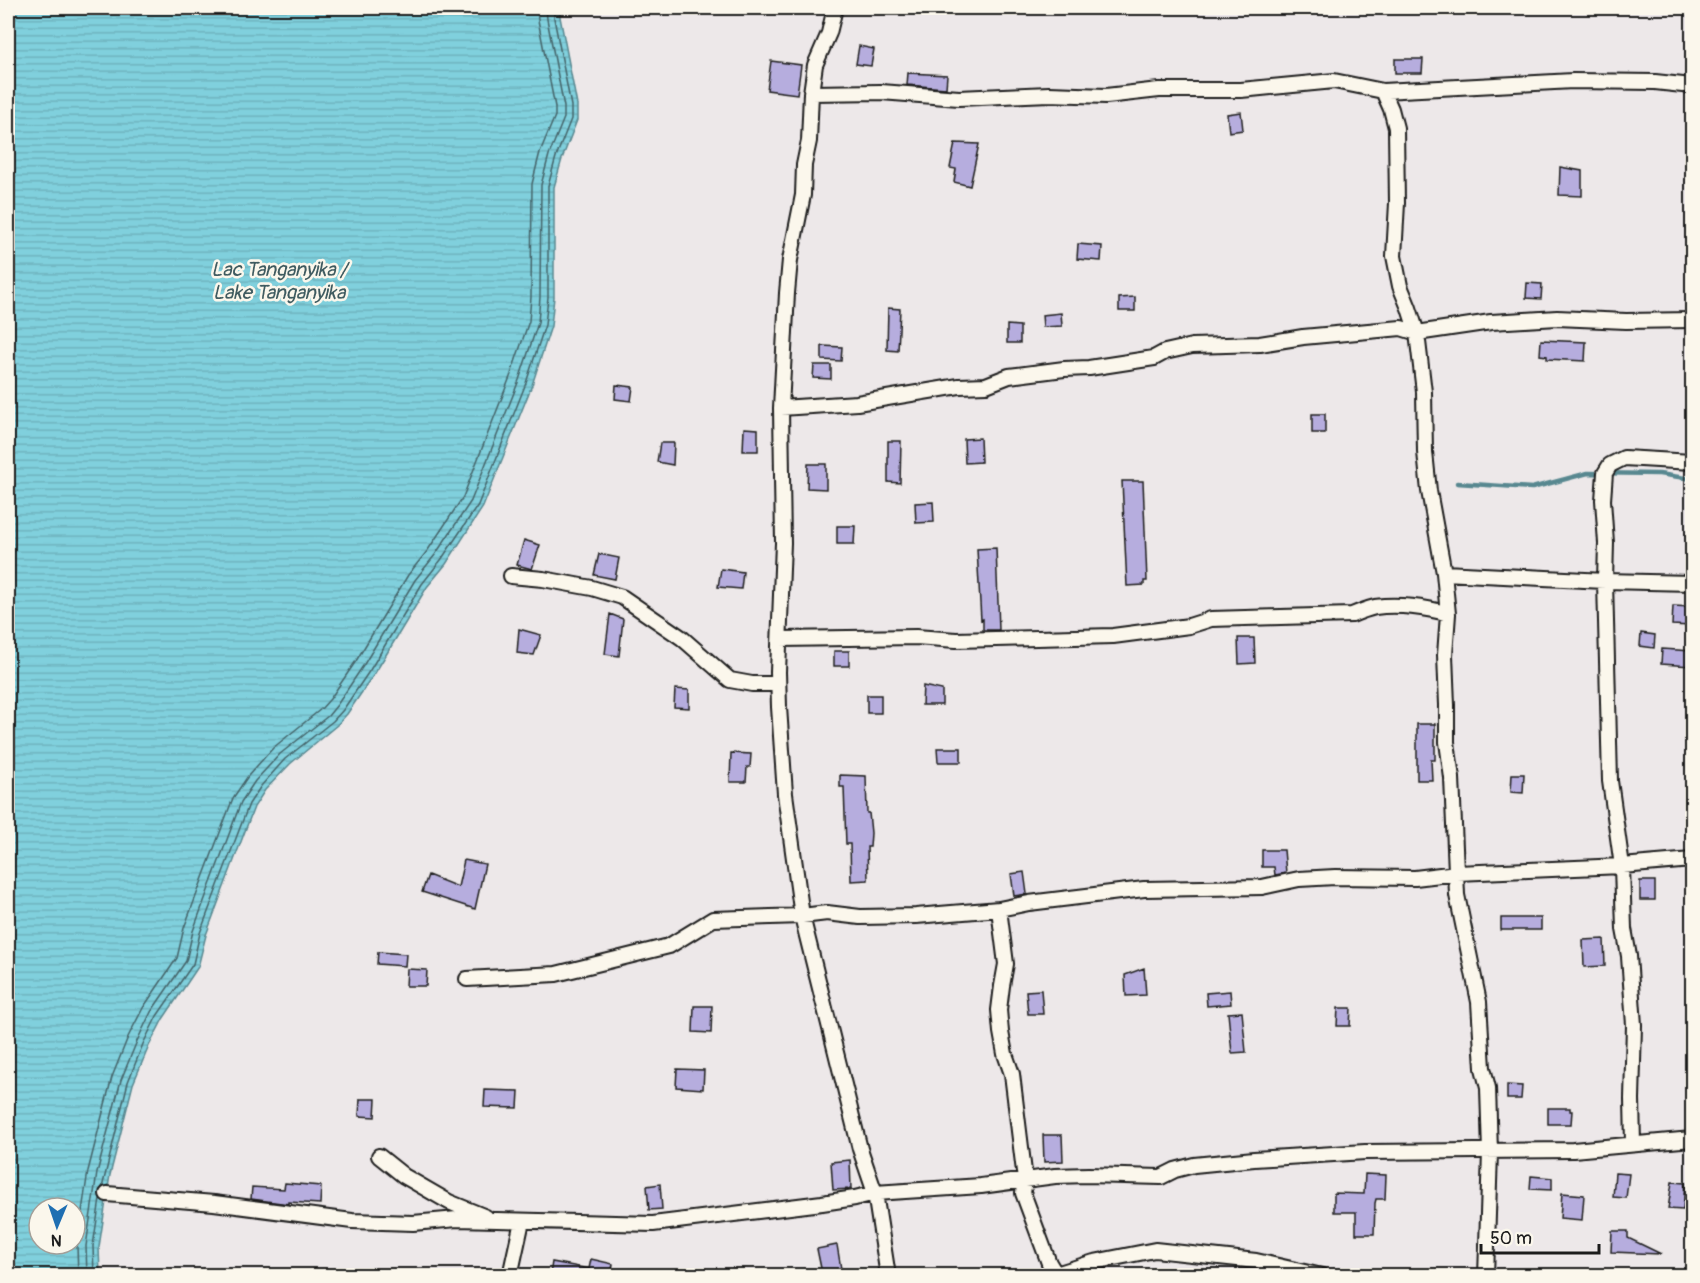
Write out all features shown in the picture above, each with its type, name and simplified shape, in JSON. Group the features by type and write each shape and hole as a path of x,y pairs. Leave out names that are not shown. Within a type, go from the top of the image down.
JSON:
{"street":[{"path":"835,8 830,33 816,65 811,93 803,195 790,260 782,408 783,543 778,684 784,794 801,916 860,1149 875,1193 888,1275"},
{"path":"811,93 881,92 959,98 1049,94 1106,96 1159,90 1241,90 1334,81 1383,91 1573,81 1655,82 1692,86"},
{"path":"1383,91 1396,128 1397,203 1394,256 1400,286 1417,333 1424,392 1425,452 1429,490 1444,573 1448,614 1445,655 1447,742 1452,778 1457,895 1479,1002 1483,1068 1488,1088 1490,1152 1486,1275"},
{"path":"782,408 857,403 959,386 986,386 1009,376 1064,369 1089,369 1154,358 1165,352 1192,346 1260,344 1401,328 1417,333 1491,322 1557,318 1626,321 1692,320"},
{"path":"1634,1144 1632,1099 1634,1025 1629,956 1624,929 1622,866 1610,781 1605,473 1610,465 1624,458 1692,462"},
{"path":"1444,573 1692,583"},
{"path":"511,576 592,588 622,597 682,638 729,680 752,684 778,684"},
{"path":"780,639 916,637 956,640 1113,636 1189,626 1211,619 1352,615 1384,606 1427,608 1448,614"},
{"path":"467,979 556,974 669,946 713,919 827,913 860,917 916,916 999,909 1029,903 1144,890 1262,886 1299,879 1335,877 1415,878 1457,873 1622,866 1692,860"},
{"path":"999,909 1006,964 999,1010 1005,1054 1012,1074 1025,1180 1023,1194 1048,1263 1056,1275 1094,1262 1155,1250 1256,1261 1322,1275"},
{"path":"107,1194 214,1203 352,1221 413,1223 495,1220 653,1224 822,1203 875,1193 981,1186 1055,1176 1161,1177 1194,1165 1365,1152 1573,1150 1692,1139"},
{"path":"379,1156 404,1176 449,1202 495,1220"},
{"path":"510,1275 522,1221"}],"water":[{"name":"Lac Tanganyika / Lake Tanganyika","path":"8,8 560,8 577,105 577,120 554,187 554,297 551,326 532,385 483,507 446,564 427,587 375,673 347,714 290,764 265,790 254,807 206,935 198,967 163,1019 133,1084 110,1175 99,1247 100,1275 8,1275"}],"building":[{"path":"859,46 874,49 871,66 856,64"},
{"path":"1395,59 1423,59 1422,73 1395,73"},
{"path":"771,61 801,65 797,94 767,90"},
{"path":"908,73 947,75 946,88 907,85"},
{"path":"1241,112 1243,130 1229,132 1227,114"},
{"path":"955,143 979,144 970,186 954,182 956,169 950,168"},
{"path":"1560,167 1582,171 1582,196 1559,195"},
{"path":"1078,244 1102,246 1101,261 1077,259"},
{"path":"1527,283 1542,284 1541,299 1526,298"},
{"path":"1135,297 1135,311 1119,311 1119,298"},
{"path":"888,308 900,309 898,351 887,350"},
{"path":"1061,313 1062,326 1043,327 1042,315"},
{"path":"1007,325 1020,326 1020,343 1007,343"},
{"path":"1541,340 1586,342 1585,361 1547,359 1547,356 1540,355"},
{"path":"822,346 842,347 841,361 822,360"},
{"path":"814,365 831,365 831,379 813,378"},
{"path":"616,385 633,387 631,401 615,399"},
{"path":"1312,414 1325,414 1325,433 1312,433"},
{"path":"744,428 758,429 758,451 743,451"},
{"path":"980,438 981,462 965,463 964,439"},
{"path":"888,441 901,441 900,483 888,482"},
{"path":"660,443 674,443 673,465 657,462"},
{"path":"808,464 826,464 826,489 807,488"},
{"path":"1122,481 1143,481 1147,581 1144,581 1144,585 1127,586"},
{"path":"933,502 934,522 916,523 915,503"},
{"path":"837,526 855,526 854,544 837,544"},
{"path":"524,540 540,545 532,569 517,565"},
{"path":"996,548 999,630 983,630 977,549"},
{"path":"599,554 619,558 615,579 594,575"},
{"path":"721,569 743,572 741,589 718,587"},
{"path":"1673,606 1692,607 1691,626 1672,625"},
{"path":"610,614 623,619 619,656 605,654"},
{"path":"519,629 541,635 534,655 517,653"},
{"path":"1641,633 1655,635 1654,648 1640,646"},
{"path":"1238,638 1254,638 1255,663 1239,664"},
{"path":"1662,649 1692,651 1692,666 1661,664"},
{"path":"834,651 849,651 849,666 834,666"},
{"path":"923,686 942,690 942,705 922,705"},
{"path":"675,689 689,690 689,708 674,707"},
{"path":"867,695 881,695 881,713 867,713"},
{"path":"1417,724 1435,724 1435,760 1431,760 1432,780 1417,780"},
{"path":"937,748 961,748 961,762 938,762"},
{"path":"731,753 751,754 746,782 730,782"},
{"path":"1512,774 1524,774 1523,793 1511,792"},
{"path":"840,775 866,776 867,813 869,813 871,833 870,847 867,847 868,880 851,881 850,844 846,844 844,787 840,787"},
{"path":"1262,850 1284,850 1286,873 1275,875 1274,867 1262,867"},
{"path":"464,860 485,864 475,909 422,892 428,875 458,887"},
{"path":"1024,872 1027,894 1014,896 1011,874"},
{"path":"1640,881 1655,881 1655,900 1640,900"},
{"path":"1501,918 1541,918 1541,930 1501,930"},
{"path":"1604,939 1605,966 1584,967 1583,940"},
{"path":"378,952 406,954 405,966 377,964"},
{"path":"1144,968 1146,995 1126,996 1125,975"},
{"path":"407,969 427,970 426,986 406,986"},
{"path":"1041,990 1043,1014 1028,1014 1026,991"},
{"path":"1230,991 1231,1004 1207,1006 1206,993"},
{"path":"694,1006 712,1006 711,1033 693,1032"},
{"path":"1338,1008 1351,1008 1350,1026 1337,1026"},
{"path":"1242,1012 1246,1052 1232,1053 1228,1013"},
{"path":"677,1069 704,1070 703,1089 676,1087"},
{"path":"1507,1085 1522,1086 1521,1099 1507,1099"},
{"path":"485,1090 519,1091 518,1108 484,1107"},
{"path":"360,1099 376,1099 375,1117 359,1116"},
{"path":"1548,1108 1570,1108 1572,1111 1571,1124 1548,1124"},
{"path":"1043,1135 1062,1135 1063,1161 1044,1162"},
{"path":"850,1160 851,1189 833,1190 831,1162"},
{"path":"1615,1173 1629,1174 1626,1198 1613,1197"},
{"path":"1365,1174 1386,1175 1385,1199 1376,1199 1374,1234 1356,1234 1356,1212 1334,1212 1334,1193 1364,1194"},
{"path":"1531,1176 1552,1178 1552,1190 1530,1189"},
{"path":"1672,1182 1685,1183 1683,1210 1668,1209"},
{"path":"285,1183 321,1186 320,1204 289,1202 289,1204 251,1199 252,1187 284,1189"},
{"path":"660,1184 662,1209 649,1210 647,1186"},
{"path":"1562,1193 1584,1195 1582,1220 1560,1218"},
{"path":"1612,1231 1628,1231 1628,1238 1661,1254 1611,1252"},
{"path":"837,1245 841,1269 822,1273 817,1249"},
{"path":"591,1259 613,1264 611,1275 550,1275 552,1262 589,1269"}],"waterway":[{"path":"1457,483 1532,488 1588,473 1659,474 1692,479"}]}
